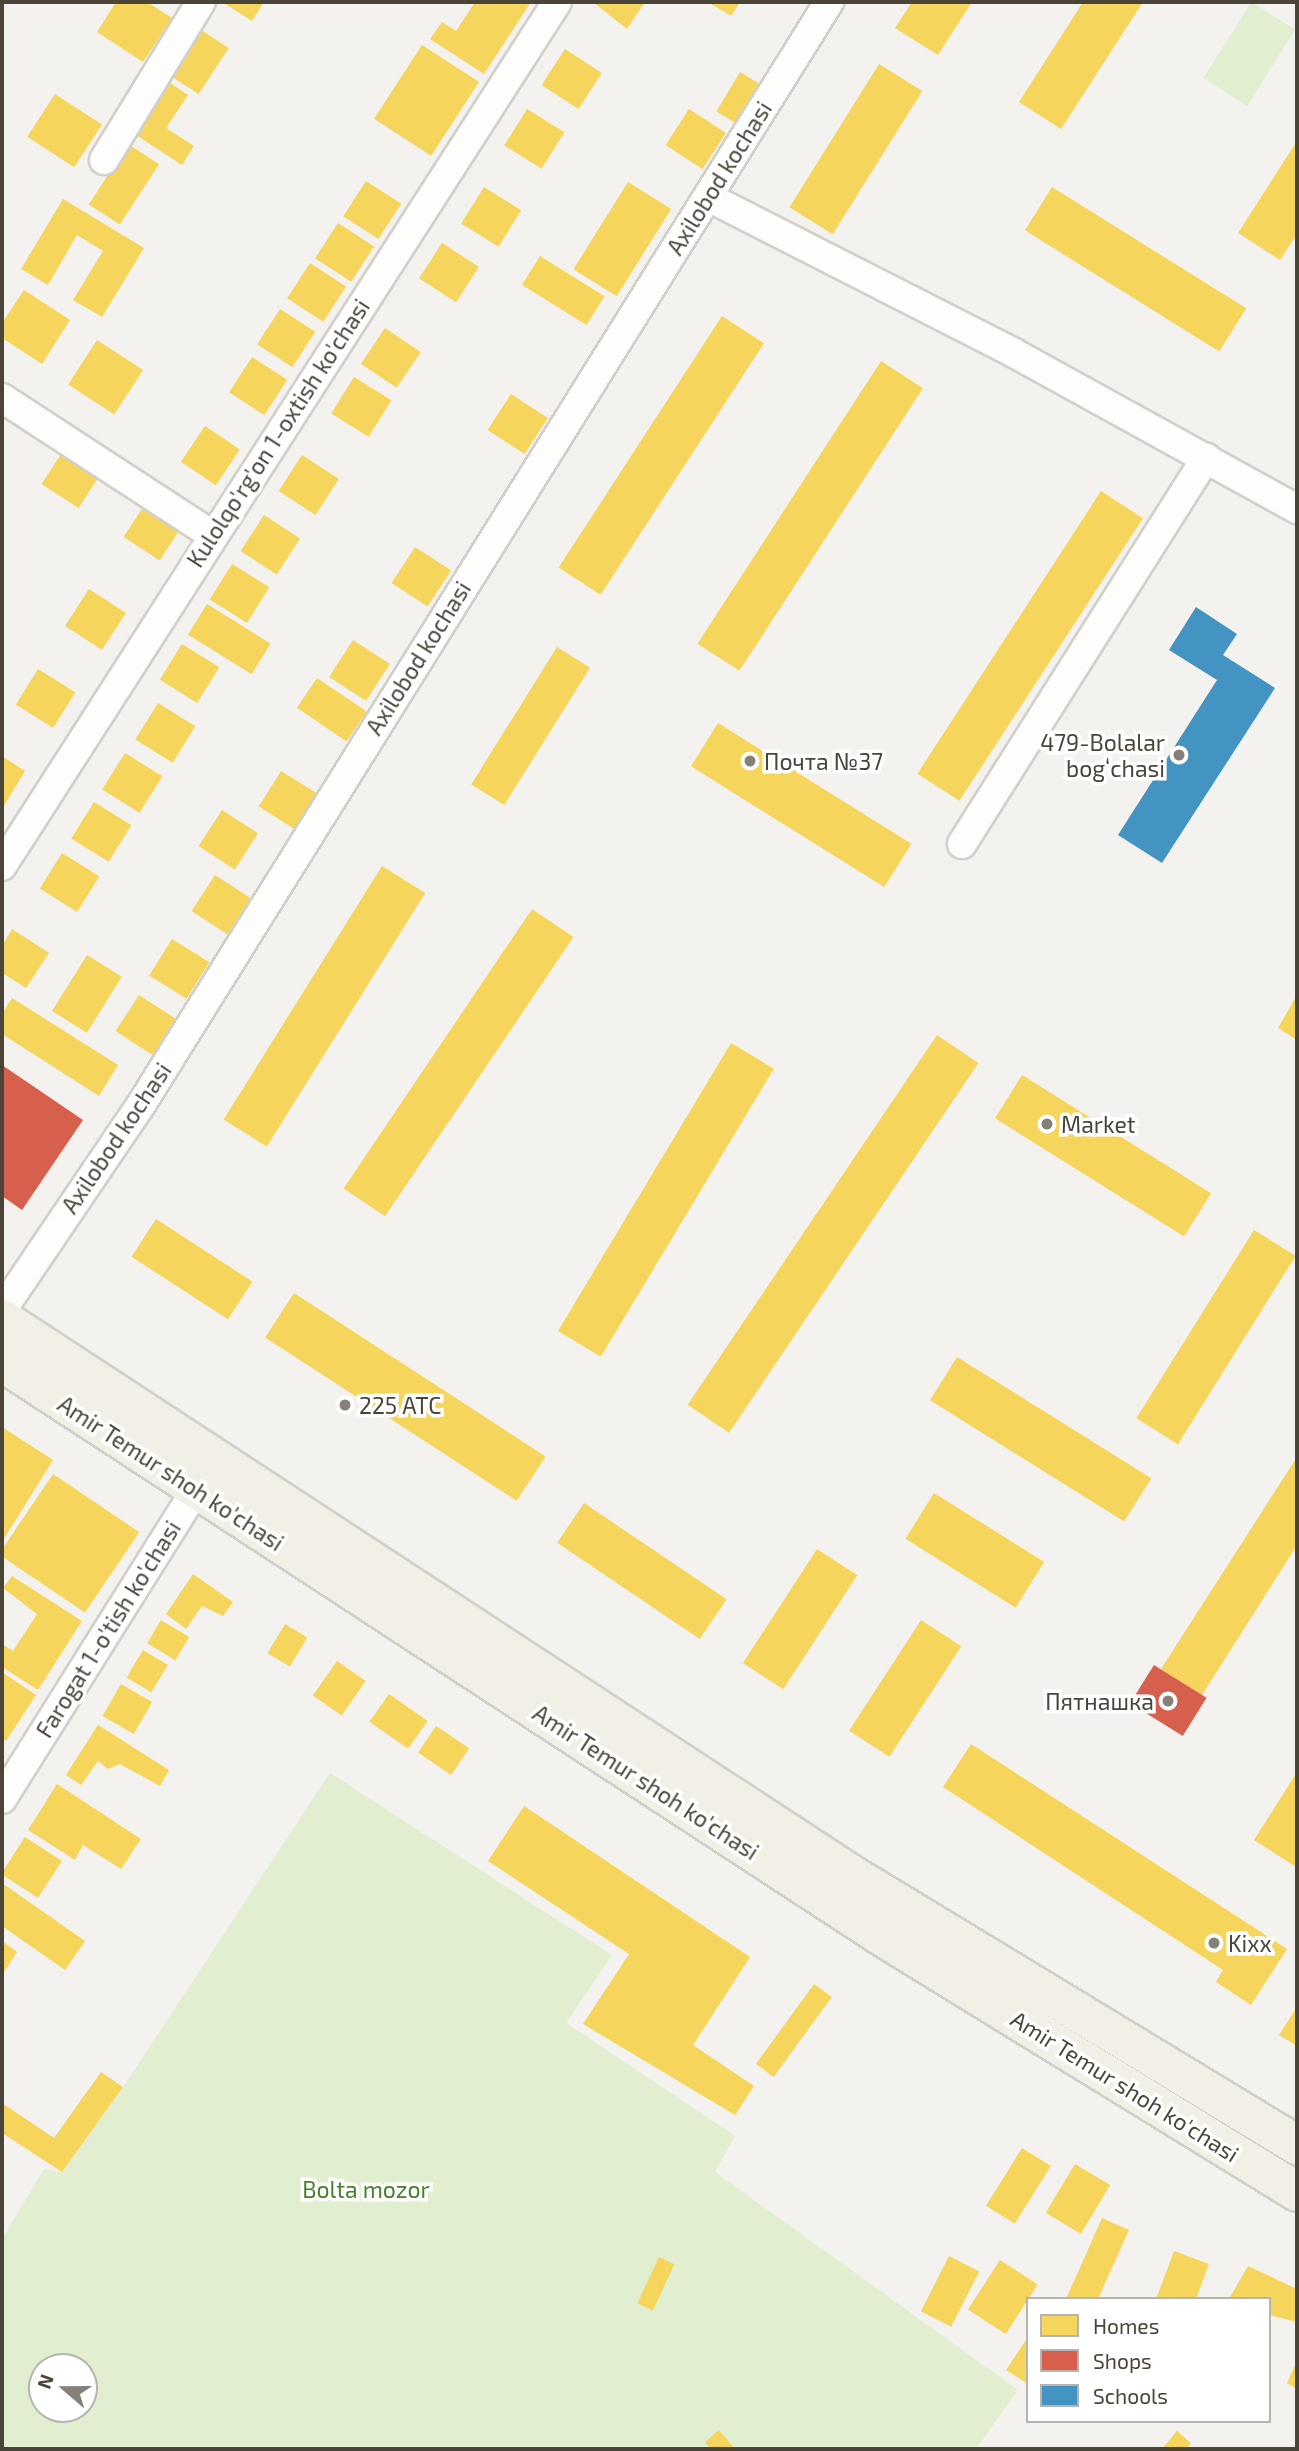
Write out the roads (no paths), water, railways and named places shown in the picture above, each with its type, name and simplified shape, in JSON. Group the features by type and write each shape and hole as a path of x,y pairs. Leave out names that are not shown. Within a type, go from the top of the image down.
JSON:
{"main road":[{"name":"Amir Temur shoh ko'chasi","path":"2,1318 206,1474 883,1937 1297,2192"},
{"name":"Amir Temur shoh ko'chasi","path":"2,1362 206,1474 852,1875 1297,2144"}],"street":[{"path":"104,160 201,2"},
{"name":"Kulolqo'rg'on 1-oxtish ko'chasi","path":"2,866 212,535 557,2"},
{"name":"Axilobod kochasi","path":"2,1310 139,1108 829,2"},
{"path":"708,197 1206,458 1297,509"},
{"path":"2,398 212,535"},
{"path":"962,844 1206,458"},
{"name":"Farogat 1-o'tish ko'chasi","path":"2,1799 206,1474"}],"place":[{"name":"479-Bolalar bogʻchasi","path":"1179,755"},
{"name":"Почта №37","path":"750,761"},
{"name":"Market","path":"1047,1124"},
{"name":"225 АТС","path":"345,1405"},
{"name":"Пятнашка","path":"1168,1701"},
{"name":"Kixx","path":"1214,1943"}],"park label":[{"name":"Bolta mozor","path":"366,2189"}]}
